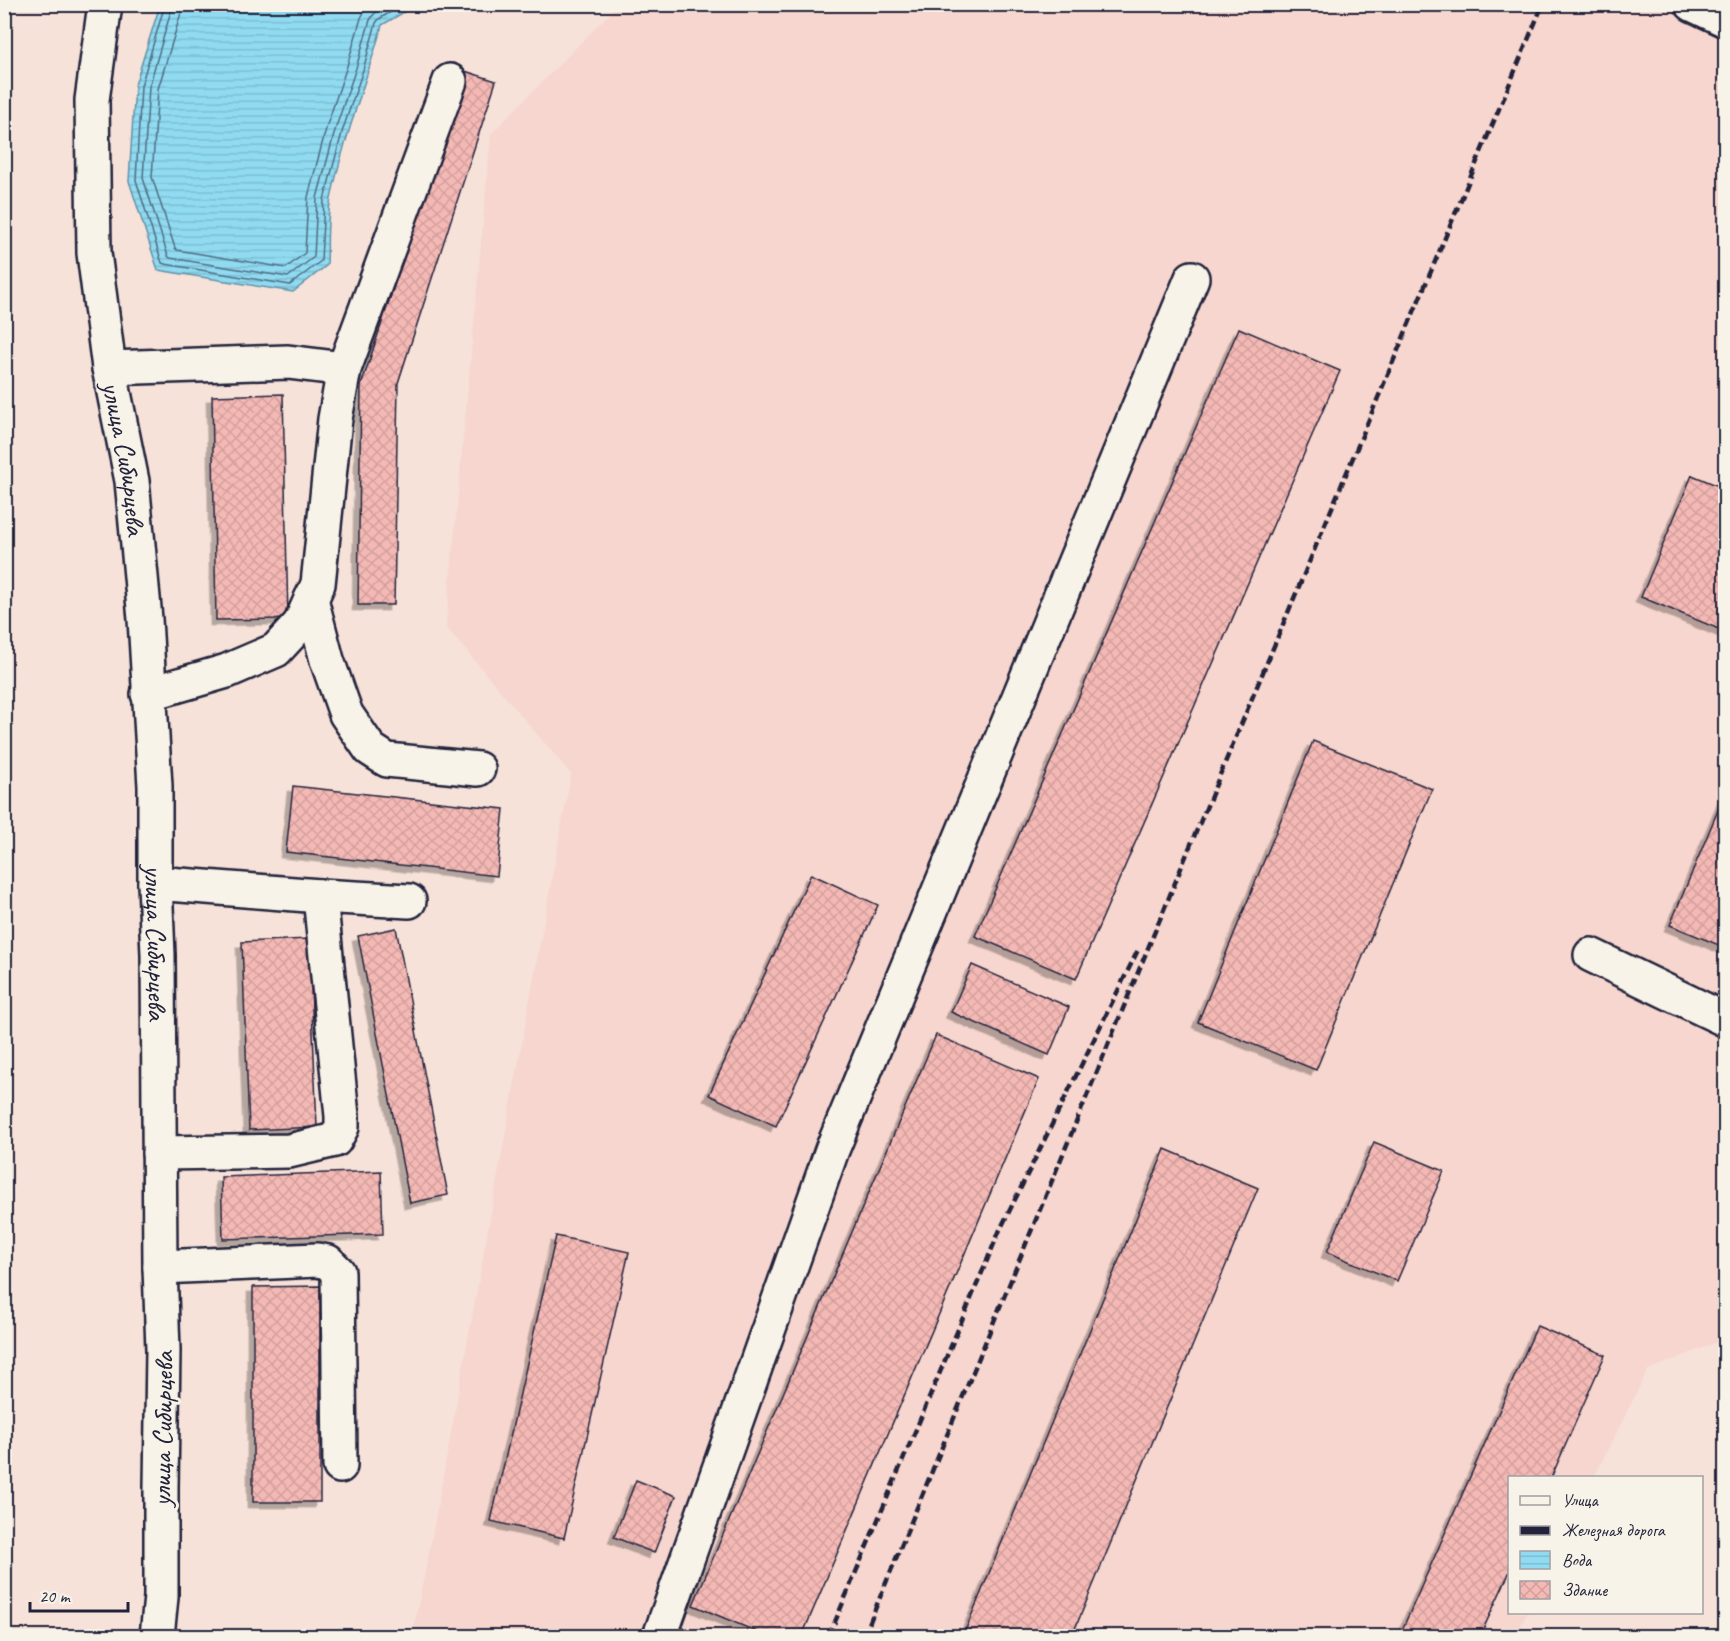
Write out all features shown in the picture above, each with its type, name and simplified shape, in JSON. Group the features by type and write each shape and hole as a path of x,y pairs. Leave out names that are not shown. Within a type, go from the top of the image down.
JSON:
{"street":[{"name":"улица Сибирцева","path":"105,4 92,100 94,253 109,368 132,481 145,619 154,786 163,1350 161,1597 158,1636"},
{"path":"1692,4 1725,20"},
{"path":"148,694 227,671 276,650 300,624 318,584 335,420 344,369 450,81"},
{"path":"660,1636 832,1150 1192,278"},
{"path":"109,368 288,362 344,369"},
{"path":"311,599 327,660 346,714 370,749 387,760 478,769"},
{"path":"155,883 409,901"},
{"path":"159,1153 290,1151 335,1140 342,1127 342,1116 320,896"},
{"path":"1591,955 1725,1020"},
{"path":"160,1267 317,1260 328,1262 338,1272 340,1466"}],"shaded area":[{"path":"618,5 1725,5 1725,1339 1648,1370 1595,1476 1508,1476 1508,1614 1526,1614 1515,1636 412,1636 571,774 446,627 491,134"}],"water":[{"path":"160,5 416,5 382,25 336,177 328,215 327,265 293,292 158,270 129,181 135,85"}],"building":[{"path":"465,71 496,81 398,383 394,605 358,605 361,386"},
{"path":"1239,328 1340,371 1076,979 975,936"},
{"path":"283,394 288,619 216,620 212,396"},
{"path":"1692,475 1726,489 1726,632 1641,597"},
{"path":"1313,741 1432,789 1316,1070 1198,1022"},
{"path":"293,786 504,809 497,876 286,852"},
{"path":"1726,791 1726,948 1670,925"},
{"path":"811,874 878,905 776,1126 709,1095"},
{"path":"396,928 448,1195 410,1203 358,936"},
{"path":"309,939 317,1127 249,1130 242,942"},
{"path":"972,965 1069,1007 1049,1055 951,1012"},
{"path":"936,1035 1039,1079 802,1636 767,1636 693,1605"},
{"path":"1374,1142 1444,1171 1397,1281 1327,1252"},
{"path":"1165,1149 1258,1188 1072,1636 963,1636"},
{"path":"381,1171 383,1234 223,1239 221,1177"},
{"path":"556,1236 629,1252 564,1538 491,1521"},
{"path":"320,1286 320,1502 253,1502 253,1287"},
{"path":"1537,1326 1605,1355 1552,1476 1508,1476 1508,1575 1480,1636 1417,1636 1402,1630"},
{"path":"636,1480 676,1496 654,1553 614,1537"}],"railway":[{"path":"864,1636 1191,844 1543,4"},
{"path":"829,1636 999,1232 1138,950"}]}
